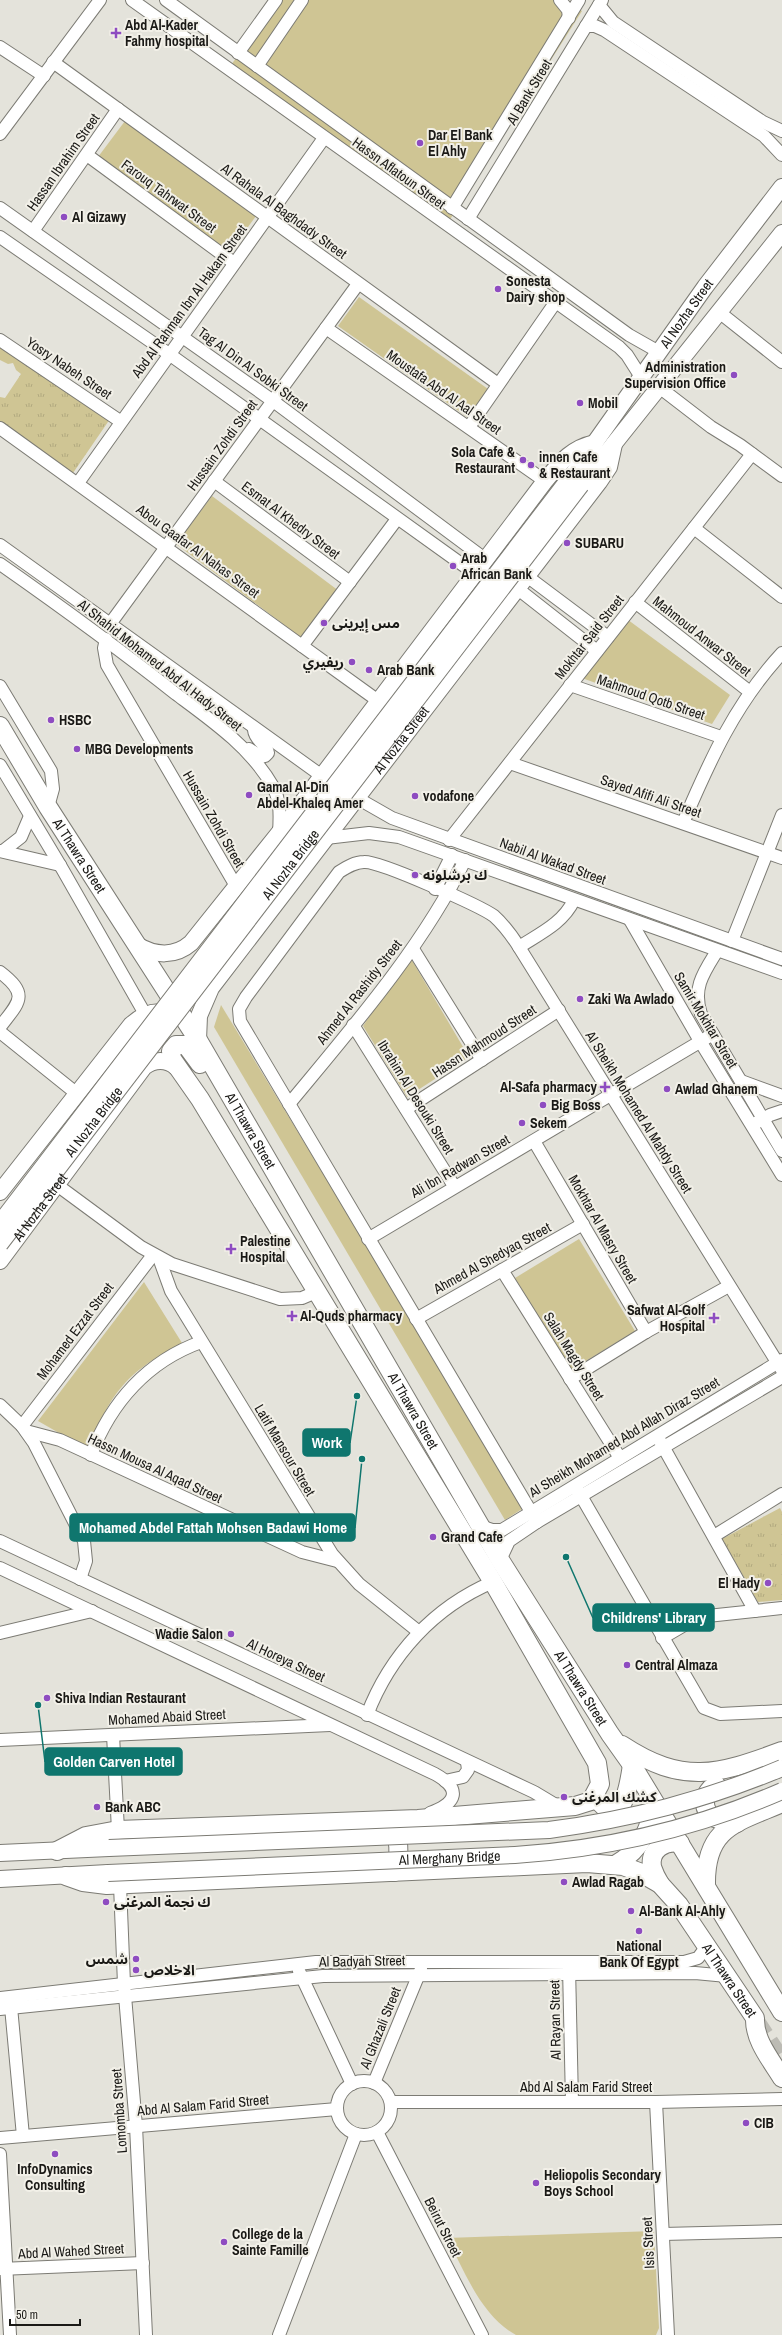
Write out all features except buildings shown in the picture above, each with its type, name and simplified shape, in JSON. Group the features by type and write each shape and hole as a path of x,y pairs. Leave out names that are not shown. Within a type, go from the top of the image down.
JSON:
{"highway":[{"name":"Al Thawra Street","path":"0,726 48,807 198,1040 500,1560 615,1741 632,1765 782,2012"},
{"path":"176,1067 170,1056 171,1051 176,1045 186,1045 215,1087 230,1096"},
{"name":"Al Thawra Street","path":"176,1067 200,1099 493,1582 597,1763 600,1777 595,1796"},
{"path":"737,1823 712,1816 705,1805 706,1797 713,1787 735,1776 762,1750 782,1739"},
{"path":"615,1741 650,1762 676,1771 713,1772 748,1763 782,1751"},
{"path":"57,1851 86,1836 118,1830 418,1819 585,1804 595,1796 601,1805 607,1809 615,1809 623,1805 632,1765"},
{"path":"66,1876 91,1884 114,1879 394,1872 607,1864 632,1853 644,1837 650,1820 650,1795"},
{"path":"706,1885 706,1869 710,1850 721,1834 737,1823 782,1803"},
{"path":"388,1820 395,1832 399,1846 399,1859 394,1872"},
{"path":"660,1884 652,1868 654,1854 662,1844 671,1842 680,1843"},
{"name":"Al Thawra Street","path":"607,1864 639,1872 660,1884 679,1905 754,2018 757,2036 782,2078"}],"main road":[{"name":"Al Nozha Street","path":"577,480 595,443 641,377 782,187"},
{"name":"Al Nozha Street","path":"577,480 614,444 782,233"},
{"path":"137,945 149,951 161,954 180,950 191,943 279,833 377,700 545,481 570,452 595,443"},
{"name":"Al Nozha Street","path":"198,1040 199,1016 208,994 356,798 605,475 612,458 614,444"},
{"name":"Al Nozha Bridge","path":"0,1223 577,480"},
{"name":"Al Nozha Bridge","path":"0,1244 577,480"},
{"path":"225,899 235,916 246,923 258,927"},
{"path":"0,1192 130,1025 145,1014 166,1013 188,1024"},
{"name":"Al Nozha Street","path":"0,1261 147,1064 162,1061 176,1067"},
{"path":"79,1090 95,1085 104,1089 110,1098 111,1112"},
{"name":"Al Merghany Bridge","path":"0,1853 549,1830 611,1821 671,1808 728,1789 782,1768"},
{"name":"Al Merghany Bridge","path":"114,1879 515,1855 567,1850 619,1842 670,1831 728,1813 782,1791"},
{"path":"0,1879 66,1876"}],"street":[{"path":"0,134 100,0"},
{"name":"Hassn Aflatoun Street","path":"132,0 555,303 619,347 628,355 641,377"},
{"name":"Hassn Aflatoun Street","path":"166,0 468,220 629,335 659,352"},
{"path":"238,53 276,0"},
{"path":"257,66 302,0"},
{"path":"560,0 568,10 569,18"},
{"name":"Al Bank Street","path":"452,208 579,0"},
{"path":"601,3 609,26 764,136 782,155"},
{"name":"Al Bank Street","path":"468,220 601,3"},
{"path":"586,26 609,26 776,128 771,133 764,136"},
{"path":"248,40 253,46 266,52"},
{"path":"0,47 44,76"},
{"name":"Al Rahala Al Baghdady Street","path":"53,62 498,384"},
{"name":"Hassan Ibrahim Street","path":"33,232 118,109"},
{"name":"Abd Al Rahman Ibn Al Hakam Street","path":"78,483 181,335 268,218 324,138"},
{"name":"Farouq Tahrwat Street","path":"87,155 234,262"},
{"path":"468,182 485,194"},
{"name":"Tag Al Din Al Sobki Street","path":"0,208 273,401 485,559"},
{"path":"0,237 260,419 474,573"},
{"name":"Hussain Zohdi Street","path":"110,624 358,284"},
{"path":"469,427 555,303"},
{"path":"719,312 782,362"},
{"name":"Moustafa Abd Al Aal Street","path":"326,328 545,481"},
{"path":"619,347 629,335"},
{"name":"Yosry Nabeh Street","path":"0,340 120,421"},
{"path":"662,384 711,427 740,445 782,476"},
{"name":"Abou Gaafar Al Nahas Street","path":"0,428 167,547 377,700"},
{"name":"Mokhtar Said Street","path":"449,840 752,454"},
{"name":"Esmat Al Khedry Street","path":"214,481 350,582"},
{"path":"302,646 397,519"},
{"path":"694,528 782,597"},
{"name":"Al Shahid Mohamed Abd Al Hady Street","path":"0,545 321,776"},
{"name":"Al Shahid Mohamed Abd Al Hady Street","path":"0,564 106,639 227,733 240,746 273,786 278,799 280,813 279,833"},
{"path":"528,576 608,637"},
{"path":"518,589 597,651"},
{"name":"Mahmoud Anwar Street","path":"635,602 750,692"},
{"name":"Hussain Zohdi Street","path":"106,639 104,648 107,665 236,886"},
{"path":"683,823 721,737 750,692 782,653"},
{"name":"Mahmoud Qotb Street","path":"570,685 721,737"},
{"name":"Al Thawra Street","path":"0,686 51,771 53,789 48,807"},
{"path":"240,746 249,749 261,757 267,755 267,748 257,740 254,728"},
{"name":"Sayed Afifi Ali Street","path":"510,763 782,858"},
{"name":"Al Thawra Street","path":"0,765 60,865 145,1014"},
{"name":"Nabil Al Wakad Street","path":"321,776 392,818 449,840 782,959"},
{"path":"732,941 782,815"},
{"path":"1,851 21,837 30,816"},
{"path":"387,835 385,827 392,818"},
{"name":"Nabil Al Wakad Street","path":"326,838 361,834 387,835 452,855 574,900 782,973"},
{"path":"1,851 60,865"},
{"path":"435,889 452,855"},
{"name":"Ahmed Al Rashidy Street","path":"289,1104 412,949 448,894 465,860"},
{"name":"Al Sheikh Mohamed Al Mahdy Street","path":"537,1522 240,1021 239,1009 246,997 339,872 352,864 365,862 377,864 479,907 493,916 505,927 520,947 729,1286 780,1364"},
{"path":"520,947 557,923 569,910 574,900"},
{"name":"Samir Mokhtar Street","path":"630,920 700,1042 758,1122 782,1151"},
{"path":"412,949 482,1060"},
{"name":"Samir Mokhtar Street","path":"717,950 700,980 697,997 700,1014 740,1081 782,1175"},
{"path":"0,972 15,985 19,998 16,1006 0,1027"},
{"name":"Hassn Mahmoud Street","path":"406,1109 558,1010"},
{"name":"Ibrahim Al Desouki Street","path":"353,1025 454,1186"},
{"path":"0,1032 79,1090"},
{"name":"Ali Ibn Radwan Street","path":"368,1239 454,1186 534,1141 713,1034"},
{"path":"740,1081 782,1096"},
{"path":"758,1122 782,1111"},
{"name":"Mokhtar Al Masry Street","path":"534,1141 646,1332"},
{"path":"57,1185 156,1256 185,1269 280,1299 297,1299 316,1292"},
{"name":"Ahmed Al Shedyaq Street","path":"416,1319 583,1224"},
{"name":"Latif Mansour Street","path":"156,1256 168,1286 201,1342 337,1561 359,1584 419,1632"},
{"name":"Mohamed Ezzat Street","path":"24,1428 156,1256"},
{"name":"Salah Magdy Street","path":"502,1270 620,1458"},
{"path":"570,1379 646,1332 729,1286"},
{"path":"91,1455 110,1415 138,1381 173,1355 201,1342"},
{"name":"Al Sheikh Mohamed Abd Allah Diraz Street","path":"480,1526 492,1530 502,1530 530,1511 780,1364"},
{"name":"Al Sheikh Mohamed Abd Allah Diraz Street","path":"500,1560 509,1542 537,1522 782,1377"},
{"path":"0,1405 24,1428 84,1541 86,1561 80,1579"},
{"name":"Hassn Mousa Al Aqad Street","path":"24,1428 91,1455 297,1550 316,1557 337,1561"},
{"path":"657,1437 755,1611"},
{"path":"575,1485 700,1704 708,1711 720,1714 782,1711"},
{"path":"714,1536 782,1494"},
{"name":"Al Horeya Street","path":"0,1541 467,1762 534,1792 559,1807"},
{"path":"0,1568 435,1774 445,1781 452,1790 449,1804 442,1809 418,1819"},
{"path":"367,1714 388,1670 419,1632 454,1603 493,1582"},
{"path":"651,1619 683,1615 698,1617 782,1608"},
{"path":"0,1633 92,1611"},
{"path":"662,1638 698,1617"},
{"name":"Mohamed Abaid Street","path":"0,1740 335,1726"},
{"path":"113,1735 118,1830"},
{"path":"445,1781 463,1778 468,1770 467,1762"},
{"name":"Lomomba Street","path":"114,1879 136,2126 146,2335"},
{"name":"Al Badyah Street","path":"0,1998 301,1977 418,1975 684,1962 698,1958 707,1946"},
{"name":"Al Badyah Street","path":"6,2008 295,1964 327,1962 424,1962 695,1973 727,1976"},
{"name":"Al Ghazali Street","path":"374,2083 424,1962"},
{"path":"295,1964 352,2084"},
{"name":"Al Rayan Street","path":"569,1968 572,2102"},
{"path":"6,2008 23,2136"},
{"path":"366,2081 374,2083 385,2090 391,2102 391,2112 388,2122 378,2132 367,2135 356,2134 345,2127 337,2109 341,2094 352,2084 366,2081"},
{"name":"Abd Al Salam Farid Street","path":"391,2102 656,2102 782,2099"},
{"name":"Isis Street","path":"656,2102 668,2335"},
{"name":"Abd Al Salam Farid Street","path":"0,2138 337,2109"},
{"name":"Beirut Street","path":"378,2132 482,2335"},
{"path":"279,2335 356,2134"},
{"path":"0,2154 3,2269 10,2335"},
{"path":"662,2234 782,2231"},
{"name":"Abd Al Wahed Street","path":"3,2269 142,2263"}],"green space":[{"name":"Dar El Bank El Ahly","path":"278,0 564,0 582,11 449,221 231,65"},
{"path":"125,121 256,216 229,253 98,157"},
{"path":"359,297 488,389 467,417 338,326"},
{"path":"0,343 110,419 73,473 0,423 0,397 5,398 21,374 16,370 13,363 8,364 0,360"},
{"path":"212,496 339,591 303,639 176,544"},
{"path":"620,614 730,695 712,724 576,676"},
{"path":"410,957 469,1057 407,1097 363,1026"},
{"path":"221,1005 525,1507 505,1520 214,1027"},
{"path":"579,1239 635,1331 571,1370 515,1278"},
{"path":"144,1282 182,1343 147,1364 134,1374 123,1386 113,1398 105,1413 89,1450 38,1421"},
{"path":"780,1508 782,1512 782,1600 758,1602 722,1539"},
{"path":"654,2231 659,2328 656,2335 516,2335 493,2317 484,2305 475,2292 447,2238"}],"tunnel":[{"path":"757,2021 782,2059"}],"place":[{"name":"Abd Al-Kader Fahmy hospital","path":"116,33"},
{"name":"Dar El Bank El Ahly","path":"420,143"},
{"name":"Al Gizawy","path":"64,217"},
{"name":"Sonesta Dairy shop","path":"498,289"},
{"name":"Administration Supervision Office","path":"734,375"},
{"name":"Mobil","path":"580,403"},
{"name":"Sola Cafe & Restaurant","path":"523,460"},
{"name":"innen Cafe & Restaurant","path":"531,465"},
{"name":"SUBARU","path":"567,543"},
{"name":"Arab African Bank","path":"453,566"},
{"name":"مس إيرينى","path":"324,623"},
{"name":"ريفيري","path":"352,662"},
{"name":"Arab Bank","path":"369,670"},
{"name":"HSBC","path":"51,720"},
{"name":"MBG Developments","path":"77,749"},
{"name":"Gamal Al-Din Abdel-Khaleq Amer","path":"249,795"},
{"name":"vodafone","path":"415,796"},
{"name":"ك برشلونه","path":"415,875"},
{"name":"Zaki Wa Awlado","path":"580,999"},
{"name":"Al-Safa pharmacy","path":"605,1087"},
{"name":"Awlad Ghanem","path":"667,1089"},
{"name":"Big Boss","path":"543,1105"},
{"name":"Sekem","path":"522,1123"},
{"name":"Palestine Hospital","path":"231,1249"},
{"name":"Al-Quds pharmacy","path":"292,1316"},
{"name":"Safwat Al-Golf Hospital","path":"714,1318"},
{"name":"Work","path":"357,1396"},
{"name":"Mohamed Abdel Fattah Mohsen Badawi Home","path":"362,1459"},
{"name":"Grand Cafe","path":"433,1537"},
{"name":"Childrens' Library","path":"566,1557"},
{"name":"El Hady","path":"768,1583"},
{"name":"Wadie Salon","path":"231,1634"},
{"name":"Central Almaza","path":"627,1665"},
{"name":"Shiva Indian Restaurant","path":"47,1698"},
{"name":"Golden Carven Hotel","path":"38,1705"},
{"name":"كشك المرغنى","path":"564,1797"},
{"name":"Bank ABC","path":"97,1807"},
{"name":"Awlad Ragab","path":"564,1882"},
{"name":"ك نجمة المرغنى","path":"106,1902"},
{"name":"Al-Bank Al-Ahly","path":"631,1911"},
{"name":"National Bank Of Egypt","path":"639,1931"},
{"name":"شمس","path":"136,1959"},
{"name":"الاخلاص","path":"136,1970"},
{"name":"CIB","path":"746,2123"},
{"name":"InfoDynamics Consulting","path":"55,2154"},
{"name":"Heliopolis Secondary Boys School","path":"536,2183"},
{"name":"College de la Sainte Famille","path":"224,2242"}]}
